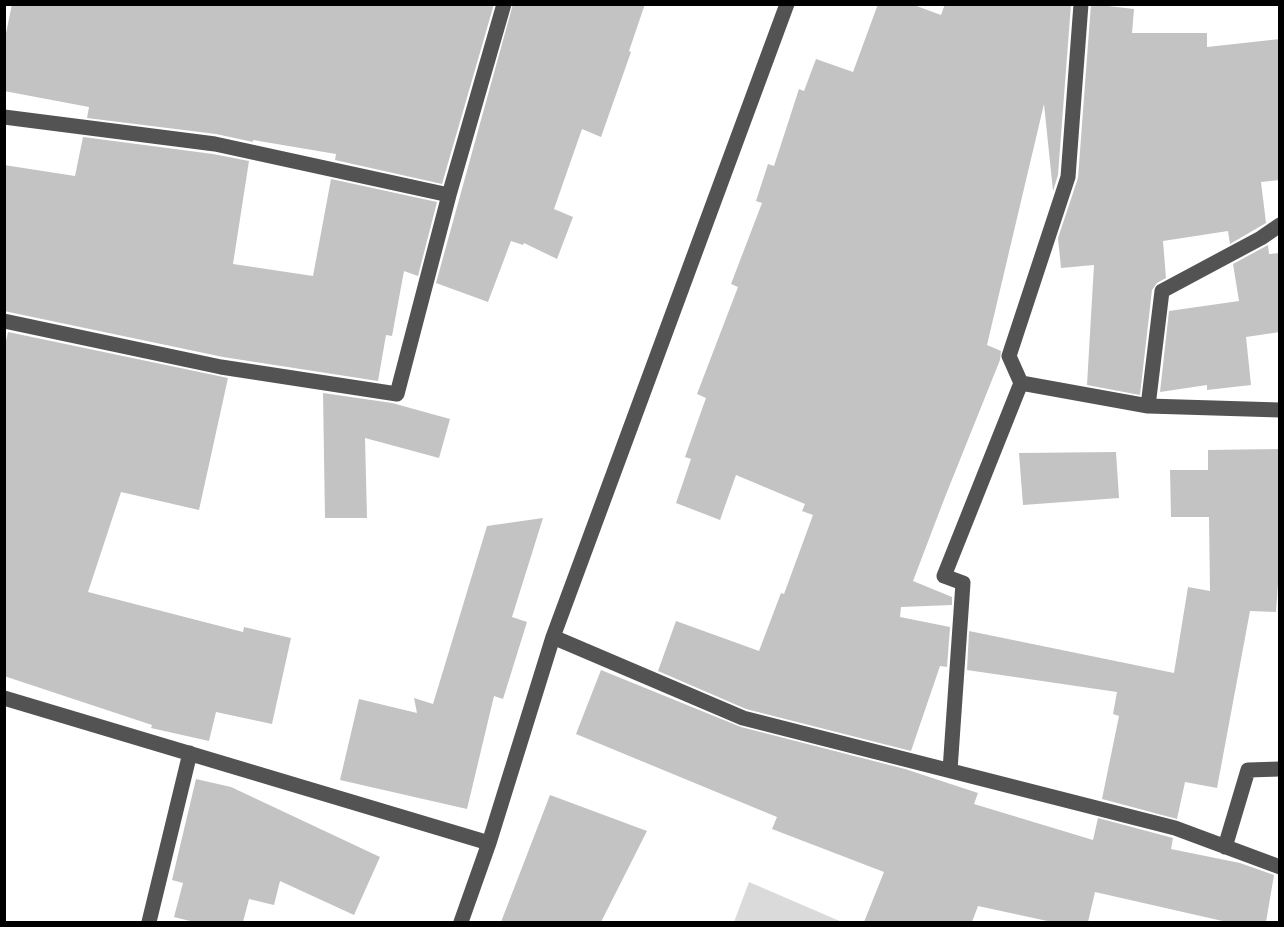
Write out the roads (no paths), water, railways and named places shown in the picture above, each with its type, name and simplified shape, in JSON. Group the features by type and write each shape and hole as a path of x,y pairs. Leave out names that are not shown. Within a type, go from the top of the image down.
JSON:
{"street":[{"path":"4,321 221,367 397,394 449,195 504,4"},
{"path":"461,922 489,843 553,637 787,4"},
{"path":"950,771 963,583 944,576 1021,383 1009,356 1068,177 1081,4"},
{"path":"4,117 214,144 449,195"},
{"path":"1149,406 1162,291 1261,238 1280,225"},
{"path":"1021,383 1149,406 1280,410"},
{"path":"553,637 742,718 1175,828 1280,867"},
{"path":"4,698 489,843"},
{"path":"149,922 190,753"},
{"path":"1226,847 1248,770 1280,769"}]}
